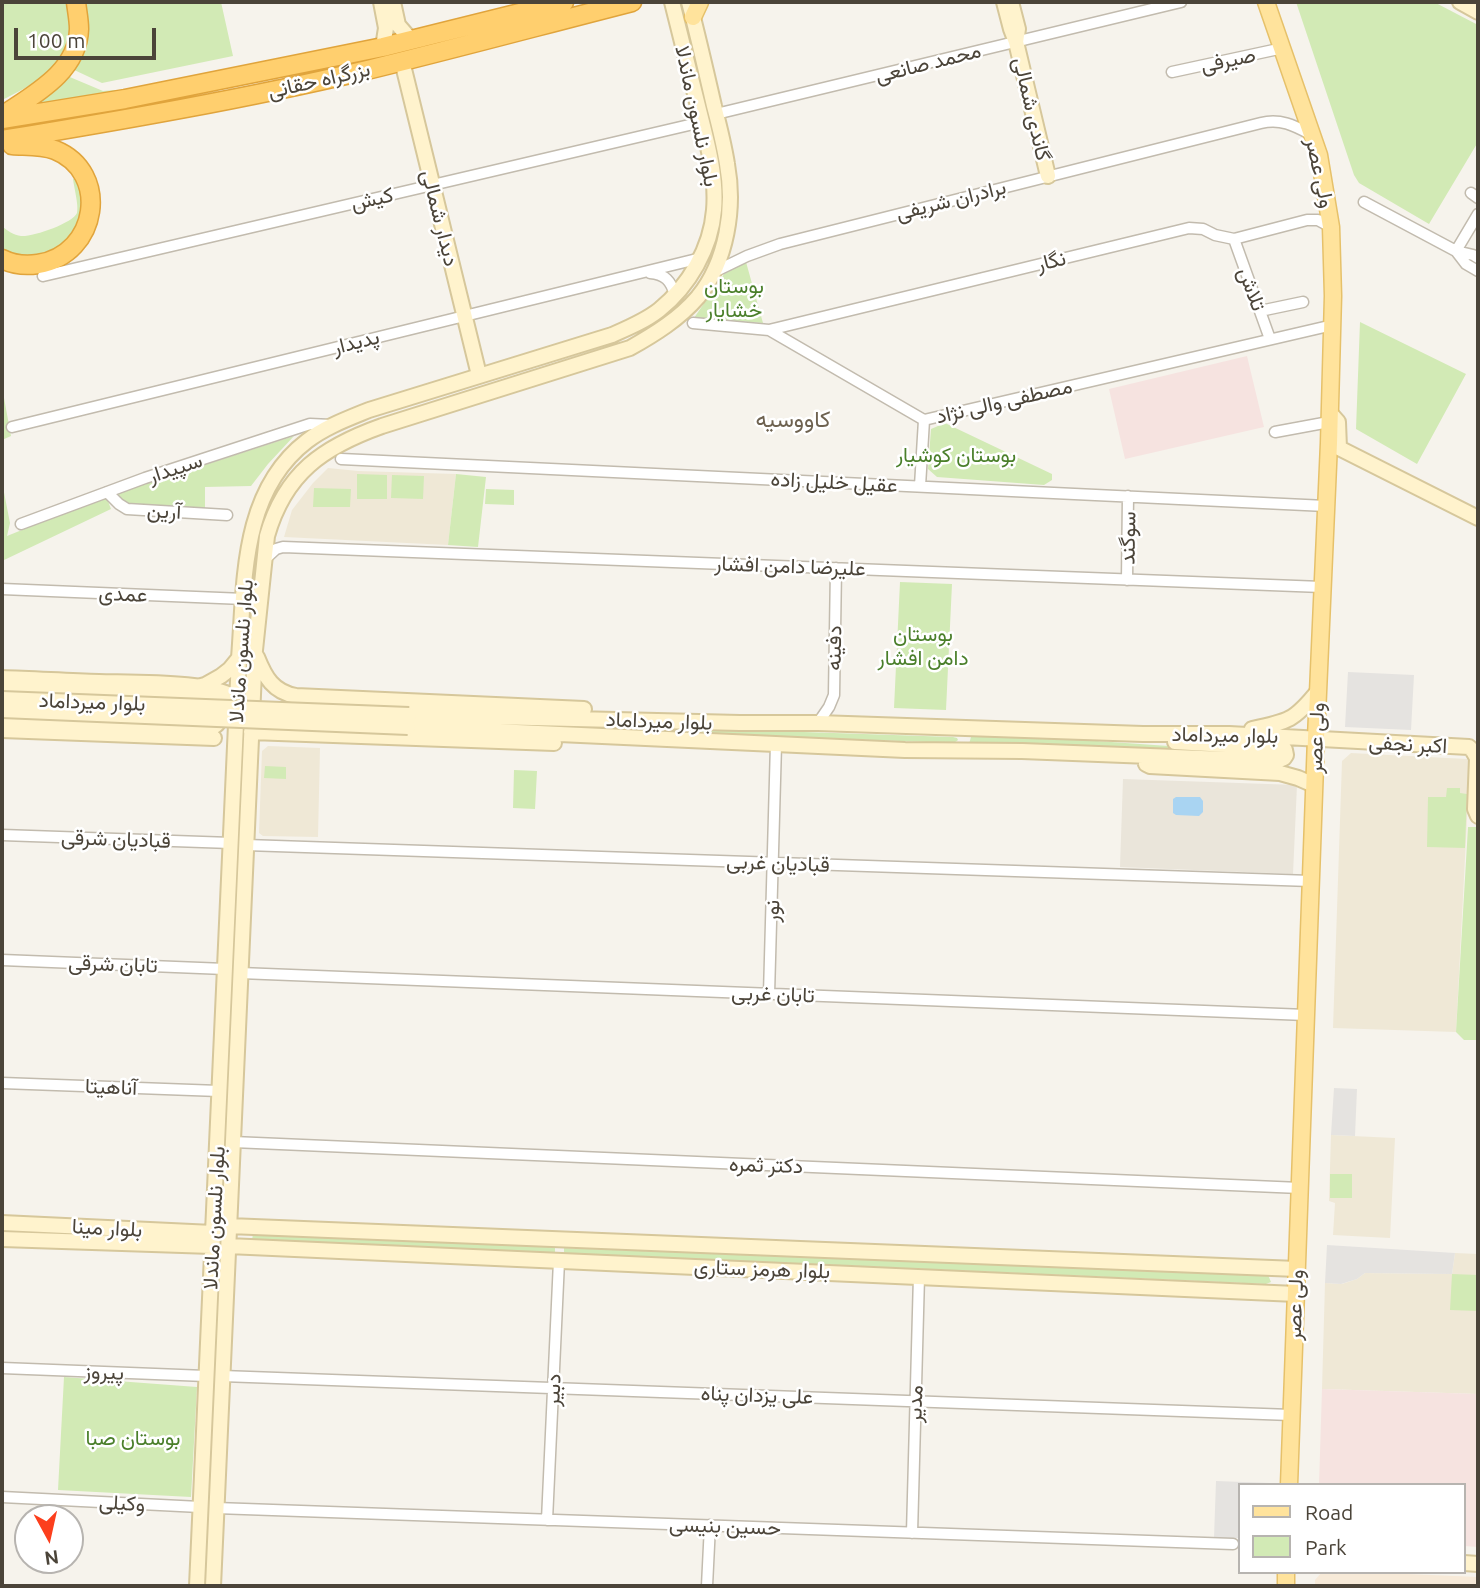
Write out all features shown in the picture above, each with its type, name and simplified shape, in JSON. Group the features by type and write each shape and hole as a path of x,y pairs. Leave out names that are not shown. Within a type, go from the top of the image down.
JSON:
{"highway":[{"path":"2,117 31,97 66,66 77,42 79,29 76,2"},
{"name":"بزرگراه حقانی","path":"2,117 125,99 383,47 564,2"},
{"name":"بزرگراه حقانی","path":"2,142 241,97 402,61 632,2"},
{"path":"2,142 46,148 63,155 79,168 91,198 85,233 64,256 47,262 24,265 2,259"}],"main road":[{"path":"381,2 386,28 383,47"},
{"path":"393,2 398,25 411,40"},
{"name":"گاندی شمالی","path":"1004,2 1048,176"},
{"name":"گاندی شمالی","path":"1011,2 1018,29 1016,42"},
{"name":"ولی عصر","path":"1266,2 1313,135 1320,163 1331,227 1334,296 1289,1483"},
{"path":"1460,2 1478,12"},
{"name":"بلوار نلسون ماندلا","path":"197,1586 209,1317 205,1239 219,1090 239,658 251,532 263,497 274,477 306,441 331,425 369,410 619,332 643,321 675,295 701,258 708,240 714,209 714,190 710,157 673,4"},
{"name":"بلوار نلسون ماندلا","path":"213,1586 255,650 267,536 271,522 293,480 326,452 375,429 630,348 662,330 700,295 713,272 724,242 730,209 728,165 694,7"},
{"name":"دیدار شمالی","path":"402,61 479,375"},
{"path":"1330,417 1338,422 1339,448 1478,518"},
{"path":"255,650 267,679 287,695 601,710 640,720"},
{"path":"2,690 169,694 184,692 221,676 239,658"},
{"path":"2,678 172,684 228,694 241,691 244,693 253,688"},
{"path":"1229,734 1288,720 1304,709 1318,691"},
{"path":"238,692 252,713"},
{"path":"2,698 12,704 163,711 191,699 205,698 217,704 221,716 214,727 201,728 2,719"},
{"name":"بلوار میرداماد","path":"2,698 408,721 677,740 1264,761 1281,760 1286,755 1284,750 1279,748 1179,743 1143,734"},
{"path":"313,734 303,727 300,716 306,704 316,698"},
{"name":"بلوار میرداماد","path":"2,710 408,721 640,720 1143,734 1316,735"},
{"path":"201,728 222,745 234,762"},
{"path":"927,728 961,733 965,737 963,746 944,750"},
{"path":"2,730 214,738"},
{"path":"251,732 640,747 677,740"},
{"name":"اکبر نجفی","path":"1316,735 1469,747 1477,758 1475,809 1478,816"},
{"path":"1122,755 1150,766 1280,773 1314,785"},
{"name":"بلوار مینا","path":"2,1223 205,1239"},
{"name":"بلوار هرمز ستاری","path":"229,1226 1297,1269"},
{"path":"250,1247 248,1235 251,1226"},
{"name":"بلوار مینا","path":"2,1239 205,1239"},
{"name":"بلوار هرمز ستاری","path":"228,1246 1296,1294"},
{"path":"1269,1293 1275,1279 1271,1268"},
{"path":"209,1317 225,1317"}],"street":[{"name":"محمد صانعی","path":"716,114 1181,2"},
{"name":"صیرفی","path":"1172,72 1283,48"},
{"name":"برادران شریفی","path":"713,272 780,244 1271,121 1289,123 1313,135"},
{"name":"کیش","path":"43,276 702,122"},
{"path":"1364,202 1456,251 1478,258"},
{"path":"1456,251 1478,214"},
{"path":"1234,239 1307,220 1318,220 1331,227"},
{"name":"نگار","path":"769,330 1189,228 1202,229 1234,239"},
{"name":"تلاش","path":"1234,239 1270,340"},
{"path":"1456,251 1466,264 1478,271"},
{"name":"پدیدار","path":"12,427 701,258"},
{"path":"643,272 664,276 670,281 675,295"},
{"path":"1260,311 1303,302"},
{"name":"مصطفی والی نژاد","path":"693,323 769,330 924,420 1333,325"},
{"path":"1275,432 1330,417"},
{"path":"920,486 924,420"},
{"name":"سپیدار","path":"21,524 145,478 310,424 331,425"},
{"name":"عقیل خلیل زاده","path":"341,459 1326,506"},
{"name":"آرین","path":"107,492 119,505 127,509 227,515"},
{"name":"سوگند","path":"1127,579 1129,496"},
{"name":"علیرضا دامن افشار","path":"264,560 276,548 284,547 1322,587"},
{"name":"دفینه","path":"818,723 834,695 836,568"},
{"name":"عمدی","path":"2,589 244,599"},
{"name":"نور","path":"769,994 776,744"},
{"name":"قبادیان شرقی","path":"2,835 231,843"},
{"name":"قبادیان غربی","path":"246,845 1311,881"},
{"name":"تابان شرقی","path":"2,960 225,969"},
{"name":"تابان غربی","path":"240,973 1306,1015"},
{"name":"آناهیتا","path":"2,1083 219,1090"},
{"name":"دکتر ثمره","path":"233,1142 1300,1188"},
{"name":"دبیر","path":"547,1520 559,1261"},
{"name":"مدیر","path":"912,1533 919,1276"},
{"name":"پیروز","path":"2,1368 206,1376"},
{"name":"علی یزدان پناه","path":"222,1376 1291,1415"},
{"name":"وكيلی","path":"2,1497 200,1507"},
{"name":"حسین بنیسی","path":"216,1508 1233,1544"},
{"path":"707,1586 710,1525"}],"shaded area":[{"path":"1247,356 1264,427 1125,459 1109,389"},
{"path":"328,468 456,474 448,545 284,537 292,510"},
{"path":"1348,672 1414,675 1411,730 1345,727"},
{"path":"268,746 320,748 318,837 263,836 259,833 262,751"},
{"path":"1351,753 1470,761 1456,1032 1333,1028 1342,761"},
{"path":"1123,779 1297,785 1293,874 1120,867"},
{"path":"1334,1088 1357,1089 1355,1136 1331,1135"},
{"path":"1331,1135 1395,1138 1390,1238 1333,1235 1335,1203 1329,1201"},
{"path":"1327,1245 1455,1253 1452,1274 1365,1273 1357,1279 1341,1284 1325,1283"},
{"path":"1455,1253 1478,1254 1478,1394 1322,1389 1325,1283 1342,1284 1365,1273 1452,1274"},
{"path":"1322,1389 1478,1394 1478,1547 1466,1546 1466,1483 1319,1483"},
{"path":"1216,1481 1270,1483 1238,1483 1238,1538 1214,1538"},
{"path":"1320,1574 1407,1574 1478,1577 1478,1586 1315,1586 1315,1580"}],"green space":[{"path":"2,2 70,2 72,29 64,54 56,64 36,81 2,100"},
{"path":"83,2 221,2 233,56 102,83 70,68"},
{"path":"1296,2 1434,2 1478,25 1478,142 1429,224 1359,183 1354,175"},
{"path":"65,75 103,91 115,90 118,93 22,108"},
{"path":"77,178 84,212 70,244 33,260 2,253 2,226 16,235 27,236 52,229 74,217 77,206 73,179"},
{"name":"بوستان خشایار","path":"746,262 763,323 694,318 724,274"},
{"path":"1360,322 1466,374 1417,464 1356,429"},
{"path":"2,387 11,436 2,440"},
{"name":"بوستان کوشیار","path":"945,423 1052,474 1052,480 1044,485 937,477 928,469 931,429"},
{"path":"294,436 251,486 205,487 205,508 128,505 121,500 118,493"},
{"path":"357,474 387,475 387,499 357,499"},
{"path":"456,474 486,477 478,547 448,545"},
{"path":"392,475 424,476 423,499 391,498"},
{"path":"2,482 10,523 7,536 106,496 111,509 2,561"},
{"path":"314,488 351,489 350,507 313,507"},
{"path":"486,489 514,490 514,505 485,504"},
{"name":"بوستان دامن افشار","path":"900,582 952,584 946,710 894,708"},
{"path":"625,726 953,737 958,740 954,743 626,731"},
{"path":"968,732 1279,755 969,744 971,737"},
{"path":"265,766 286,767 286,779 264,778"},
{"path":"514,770 537,771 535,809 513,808"},
{"path":"1447,788 1460,788 1460,793 1467,794 1465,848 1427,847 1428,797 1446,797"},
{"path":"1468,827 1478,827 1478,1040 1464,1040 1456,1032"},
{"path":"1330,1174 1352,1174 1352,1198 1330,1198"},
{"path":"253,1233 555,1246 555,1253 252,1241"},
{"path":"564,1248 1268,1275 1271,1282 1266,1284 564,1253"},
{"path":"1452,1274 1478,1275 1478,1311 1450,1310"},
{"name":"بوستان صبا","path":"64,1377 197,1387 191,1497 58,1490"}],"water":[{"path":"1200,797 1203,801 1203,812 1199,816 1176,815 1173,813 1173,799"}],"district":[{"name":"کاووسیه","path":"793,419"}]}
